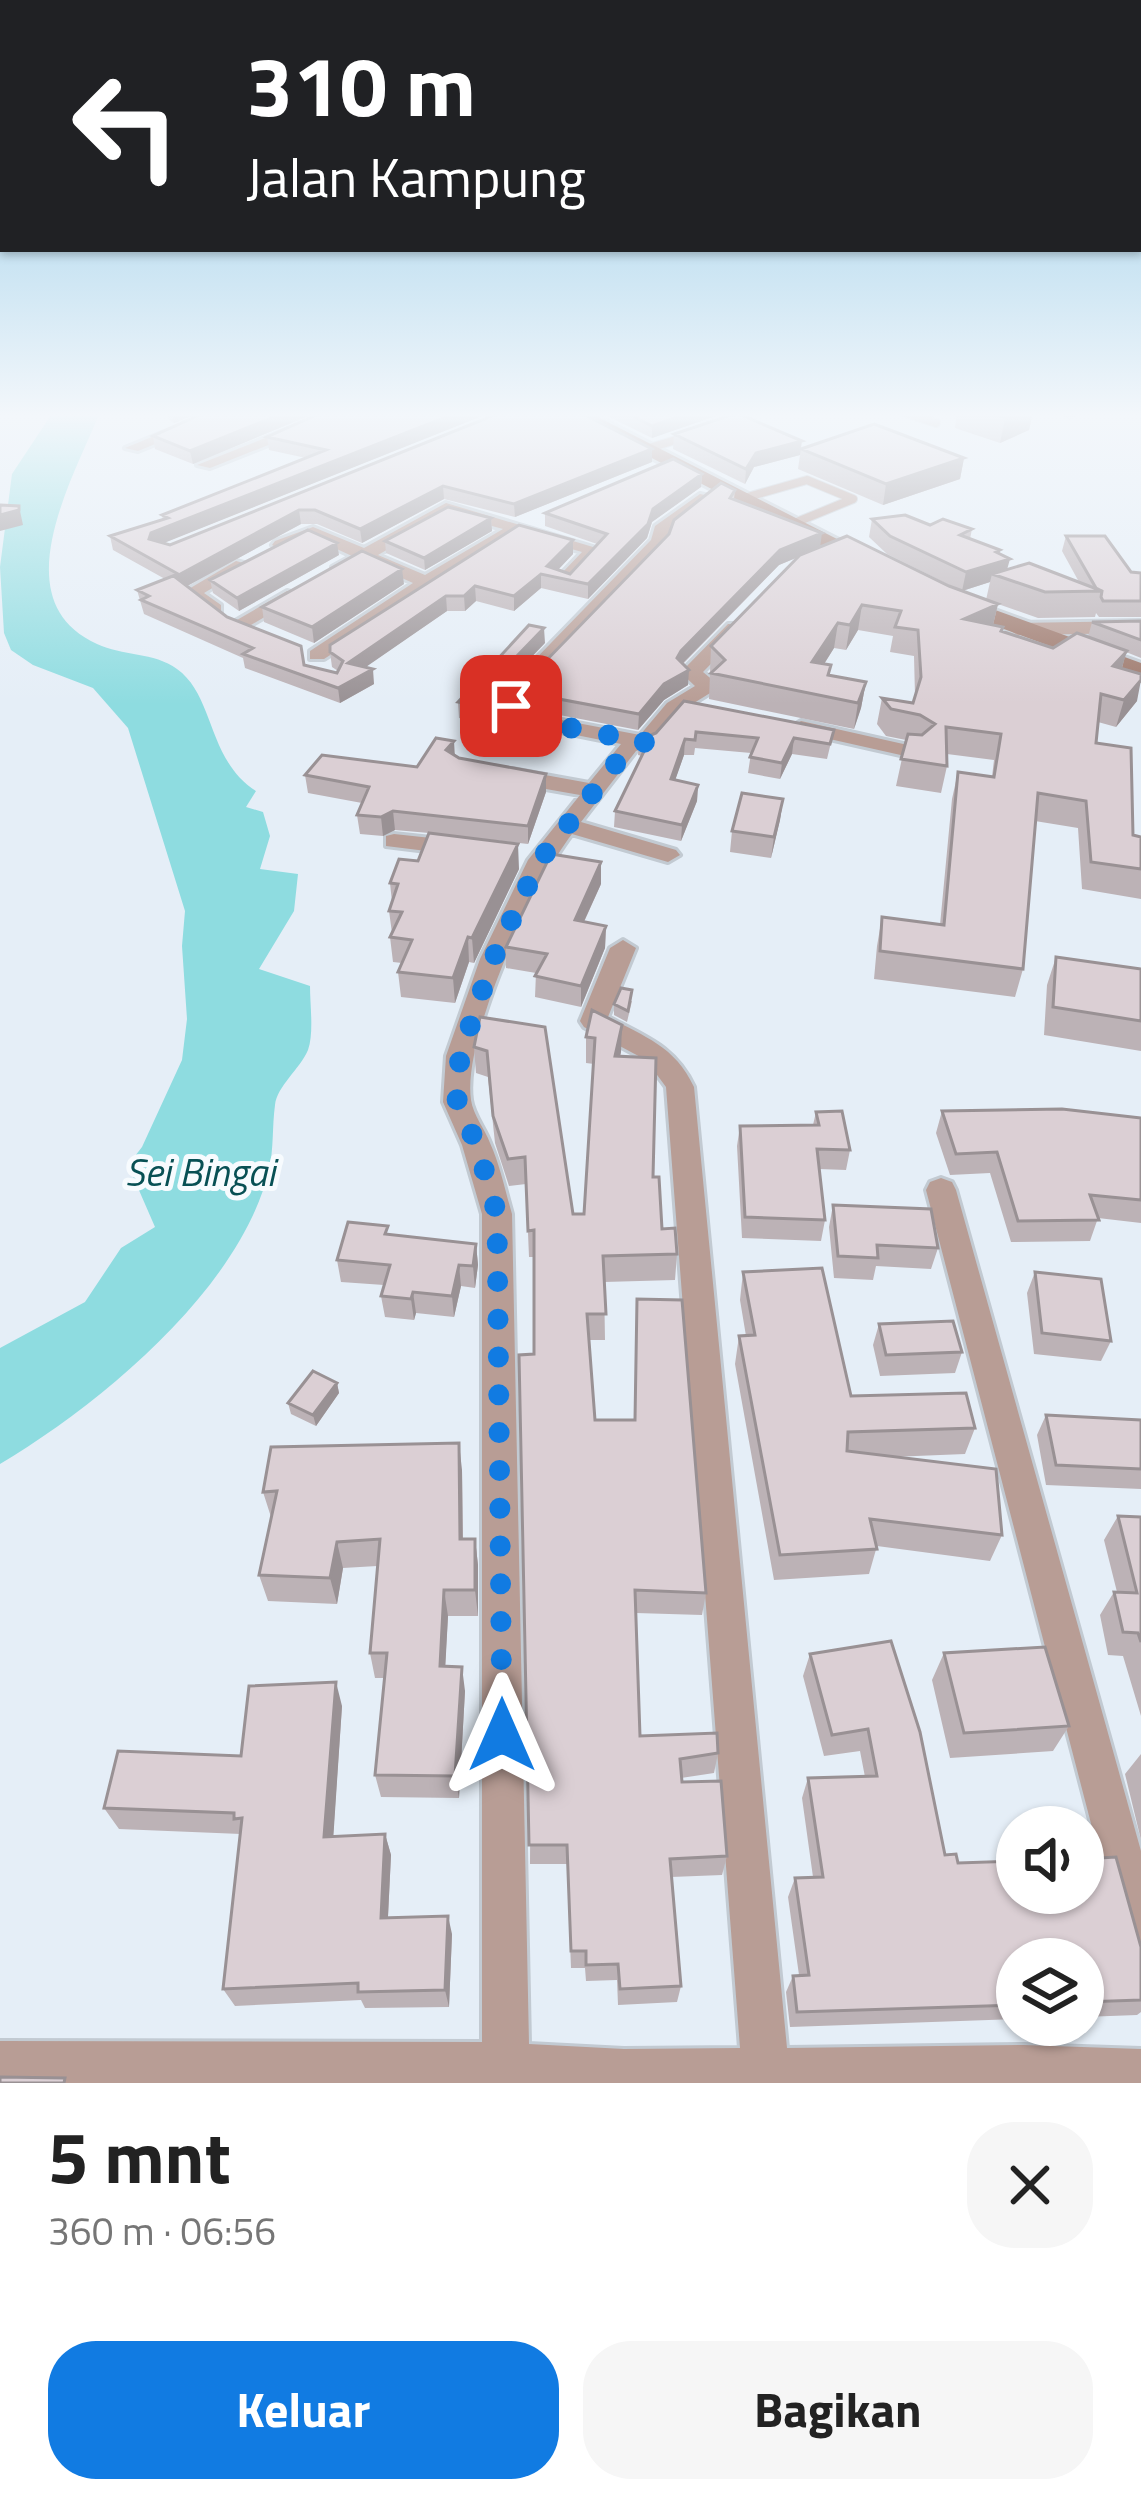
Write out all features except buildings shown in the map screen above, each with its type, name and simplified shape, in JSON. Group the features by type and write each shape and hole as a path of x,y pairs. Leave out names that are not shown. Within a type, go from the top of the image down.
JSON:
{"main road":[{"path":"765,509 833,553 899,576"},
{"path":"956,597 1018,629 1141,672"}],"street":[{"path":"253,560 191,593 249,628 444,509"},
{"path":"451,509 594,550 561,581"},
{"path":"645,742 518,718 511,706 524,682 659,541 661,530 687,509"},
{"path":"312,659 426,582 541,517"},
{"path":"271,551 309,532 426,582"},
{"path":"506,2066 497,1214 477,1145 457,1102 460,1056 529,858 569,826 629,747 645,742 674,707 695,706 709,685 691,673 756,606"},
{"path":"1018,629 1141,627"},
{"path":"775,722 914,752"},
{"path":"485,770 597,791"},
{"path":"569,826 668,855"},
{"path":"394,841 476,850"},
{"path":"623,948 593,1021 656,1052 673,1066 680,1088 766,2074"},
{"path":"941,1190 1141,1931"},
{"path":"0,2065 506,2066 625,2078 1141,2073"}],"lane":[{"path":"792,524 829,509"}],"water":[{"name":"Sei Bingai","path":"7,509 60,509 49,569 53,599 68,624 97,644 168,664 189,681 228,763 256,791 246,807 263,812 270,836 260,869 298,874 294,911 259,969 310,986 311,1027 308,1050 277,1098 269,1170 254,1214 229,1257 198,1299 122,1376 0,1464 0,1348 85,1302 121,1248 155,1227 128,1165 142,1147 182,1060 187,1019 182,946 185,911 128,728 93,688 33,665 11,650 4,633 0,567"}],"route":[{"path":"502,1735 497,1214 477,1145 457,1102 460,1056 493,959 540,860 629,747 645,742 518,718 511,706"}]}
